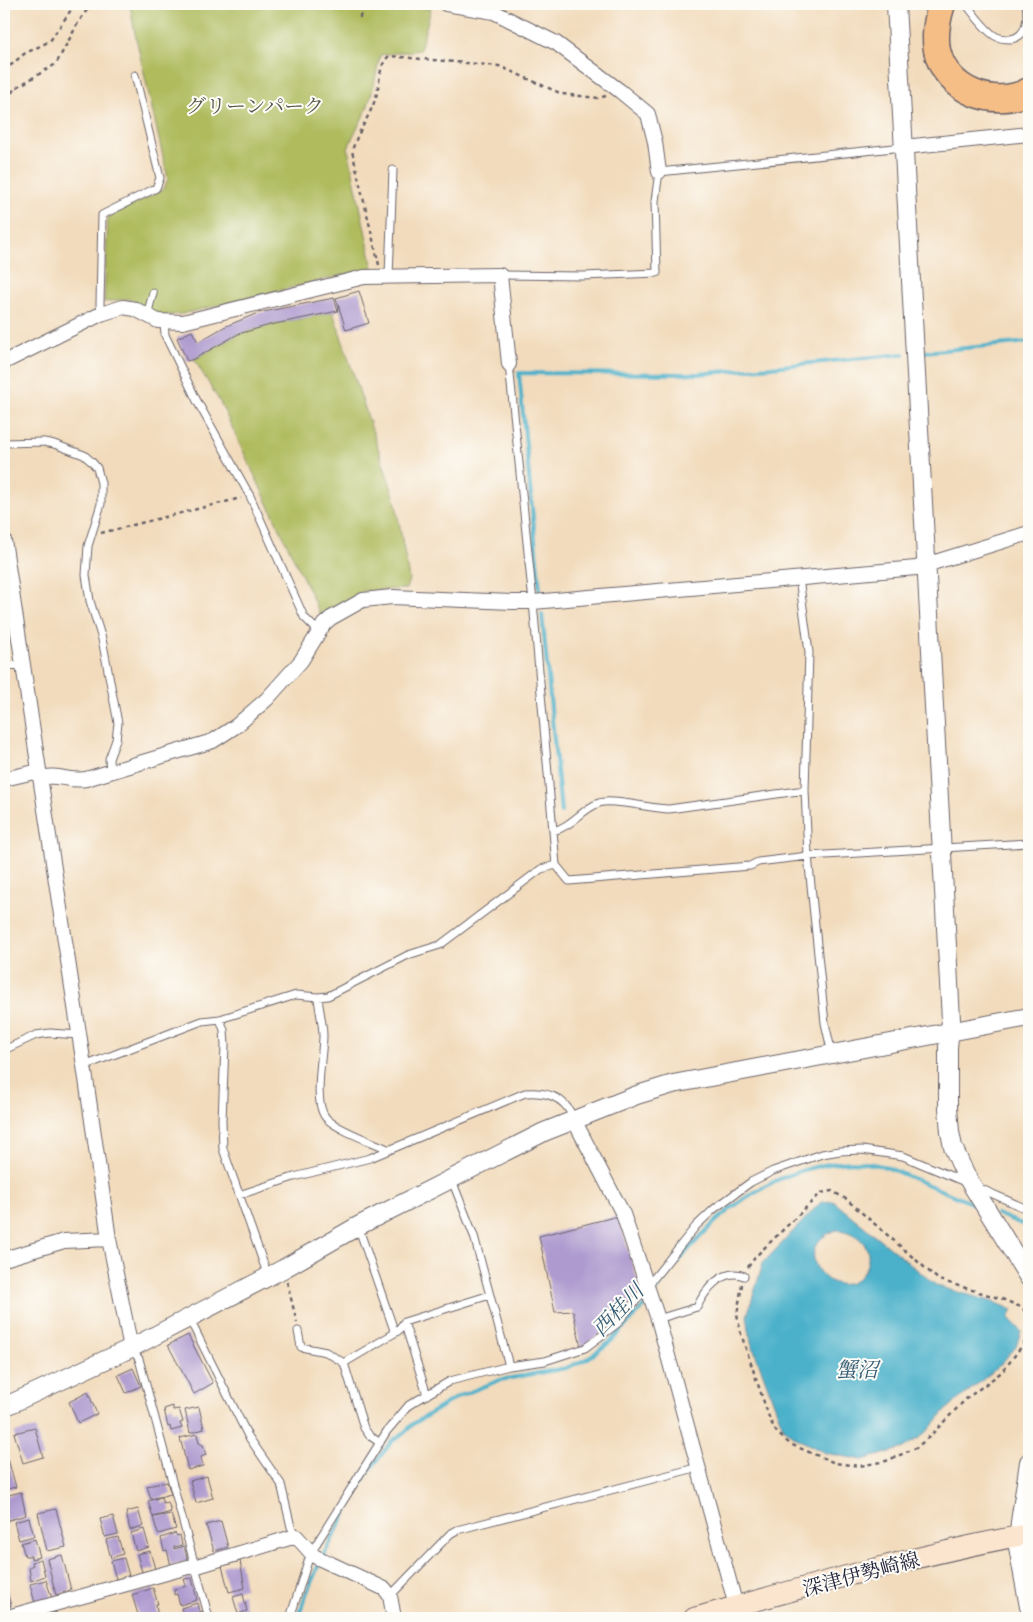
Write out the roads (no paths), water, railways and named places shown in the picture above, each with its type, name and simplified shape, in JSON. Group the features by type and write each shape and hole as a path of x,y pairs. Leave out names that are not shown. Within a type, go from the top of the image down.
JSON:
{"highway":[{"path":"942,10 946,51 952,63 968,80 977,86 988,89 1014,88 1029,81"},
{"path":"942,10 936,26 937,50 945,70 953,80 976,94 988,97 1002,99 1029,91"}],"main road":[{"name":"深津伊勢崎線","path":"694,1618 900,1563 986,1542 1024,1535"}],"street":[{"path":"446,4 494,12 556,43 620,91 648,114 660,172"},
{"path":"896,4 951,1020 948,1047 950,1132 956,1156 972,1187 1029,1278"},
{"path":"904,147 1029,134"},
{"path":"4,362 101,314 123,307 135,309 158,321 183,322 364,277 500,275 509,364"},
{"path":"4,779 28,772 75,780 110,772 213,741 225,735 267,699 300,661 318,631 331,618 352,605 371,598 533,602 916,568 1029,533"},
{"path":"4,540 109,1239 131,1348"},
{"path":"4,1407 131,1348 268,1277 358,1226 450,1178 544,1132 637,1095 673,1084 1029,1017"},
{"path":"574,1120 623,1214 657,1316 736,1606"},
{"path":"4,1259 64,1241 109,1239"},
{"path":"1029,1462 1024,1535 1018,1552 1029,1606"},
{"path":"13,1617 134,1581 194,1567 296,1536 312,1555 385,1589 390,1596 394,1618"}],"lane":[{"path":"966,4 990,32 995,36 1007,39 1019,36 1023,32 1027,18 1026,4"},
{"path":"101,314 102,214 156,188 160,178 135,74"},
{"path":"500,275 583,276 657,273 655,202 660,172 904,147"},
{"path":"384,277 392,170"},
{"path":"147,315 154,294"},
{"path":"164,322 166,335 197,402 250,496 304,617 318,631"},
{"path":"509,364 533,602 556,864 569,881 750,866 758,862 808,856 1029,842"},
{"path":"4,443 44,442 84,455 98,468 101,504 87,557 87,589 102,639 118,723 116,740 109,759 110,772"},
{"path":"799,578 809,652 805,790 808,856 824,1015 832,1054"},
{"path":"4,666 23,665"},
{"path":"553,832 562,829 601,802 618,802 669,809 805,790"},
{"path":"84,1066 202,1021 220,1019 296,995 328,996 408,955 440,945 540,869 556,864"},
{"path":"318,997 323,1034 319,1097 321,1109 327,1119 339,1127 390,1150"},
{"path":"220,1019 224,1030 225,1045 222,1120 223,1149 268,1277"},
{"path":"4,1050 36,1035 50,1033 79,1035"},
{"path":"238,1195 294,1177 370,1158 525,1093 538,1092 556,1097 564,1103 574,1120"},
{"path":"290,1618 312,1555 354,1481 386,1431 409,1405 450,1382 509,1366 545,1361 585,1348 618,1324 696,1226 714,1209 751,1182 773,1171 803,1160 840,1151 876,1151 902,1156 1029,1210"},
{"path":"450,1178 474,1236 509,1366"},
{"path":"358,1226 395,1333"},
{"path":"657,1316 697,1307 706,1290 729,1273 738,1273 744,1276"},
{"path":"344,1363 395,1333 404,1322 490,1295"},
{"path":"189,1318 248,1436 281,1484 291,1527 296,1536"},
{"path":"404,1322 427,1395"},
{"path":"298,1331 301,1347 326,1352 344,1363 364,1428 368,1435 380,1443"},
{"path":"131,1348 139,1359 209,1618"},
{"path":"390,1596 450,1534 457,1530 699,1467"}],"water":[{"name":"蟹沼","path":"833,1201 937,1286 997,1303 1013,1310 1009,1318 1021,1331 1016,1347 997,1368 946,1410 925,1434 904,1448 863,1460 825,1453 796,1438 783,1427 751,1342 747,1316 763,1263 821,1202","holes":["836,1230 856,1236 862,1241 868,1252 866,1267 856,1280 844,1284 832,1282 822,1274 815,1264 814,1251 820,1240"]}],"waterway":[{"path":"924,352 1029,342"},
{"path":"540,591 519,373 698,374 904,354"},
{"path":"542,614 561,812"},
{"name":"西桂川","path":"653,1294 690,1248 733,1207 767,1185 806,1169 846,1162 886,1167 976,1205"},
{"name":"西桂川","path":"997,1214 1029,1227"},
{"name":"西桂川","path":"323,1556 365,1476 392,1441 413,1424 457,1397 500,1380 566,1368 587,1359 610,1342 648,1302"},
{"name":"西桂川","path":"298,1618 320,1562"}],"park label":[{"name":"グリーンパーク","path":"255,106"}]}
